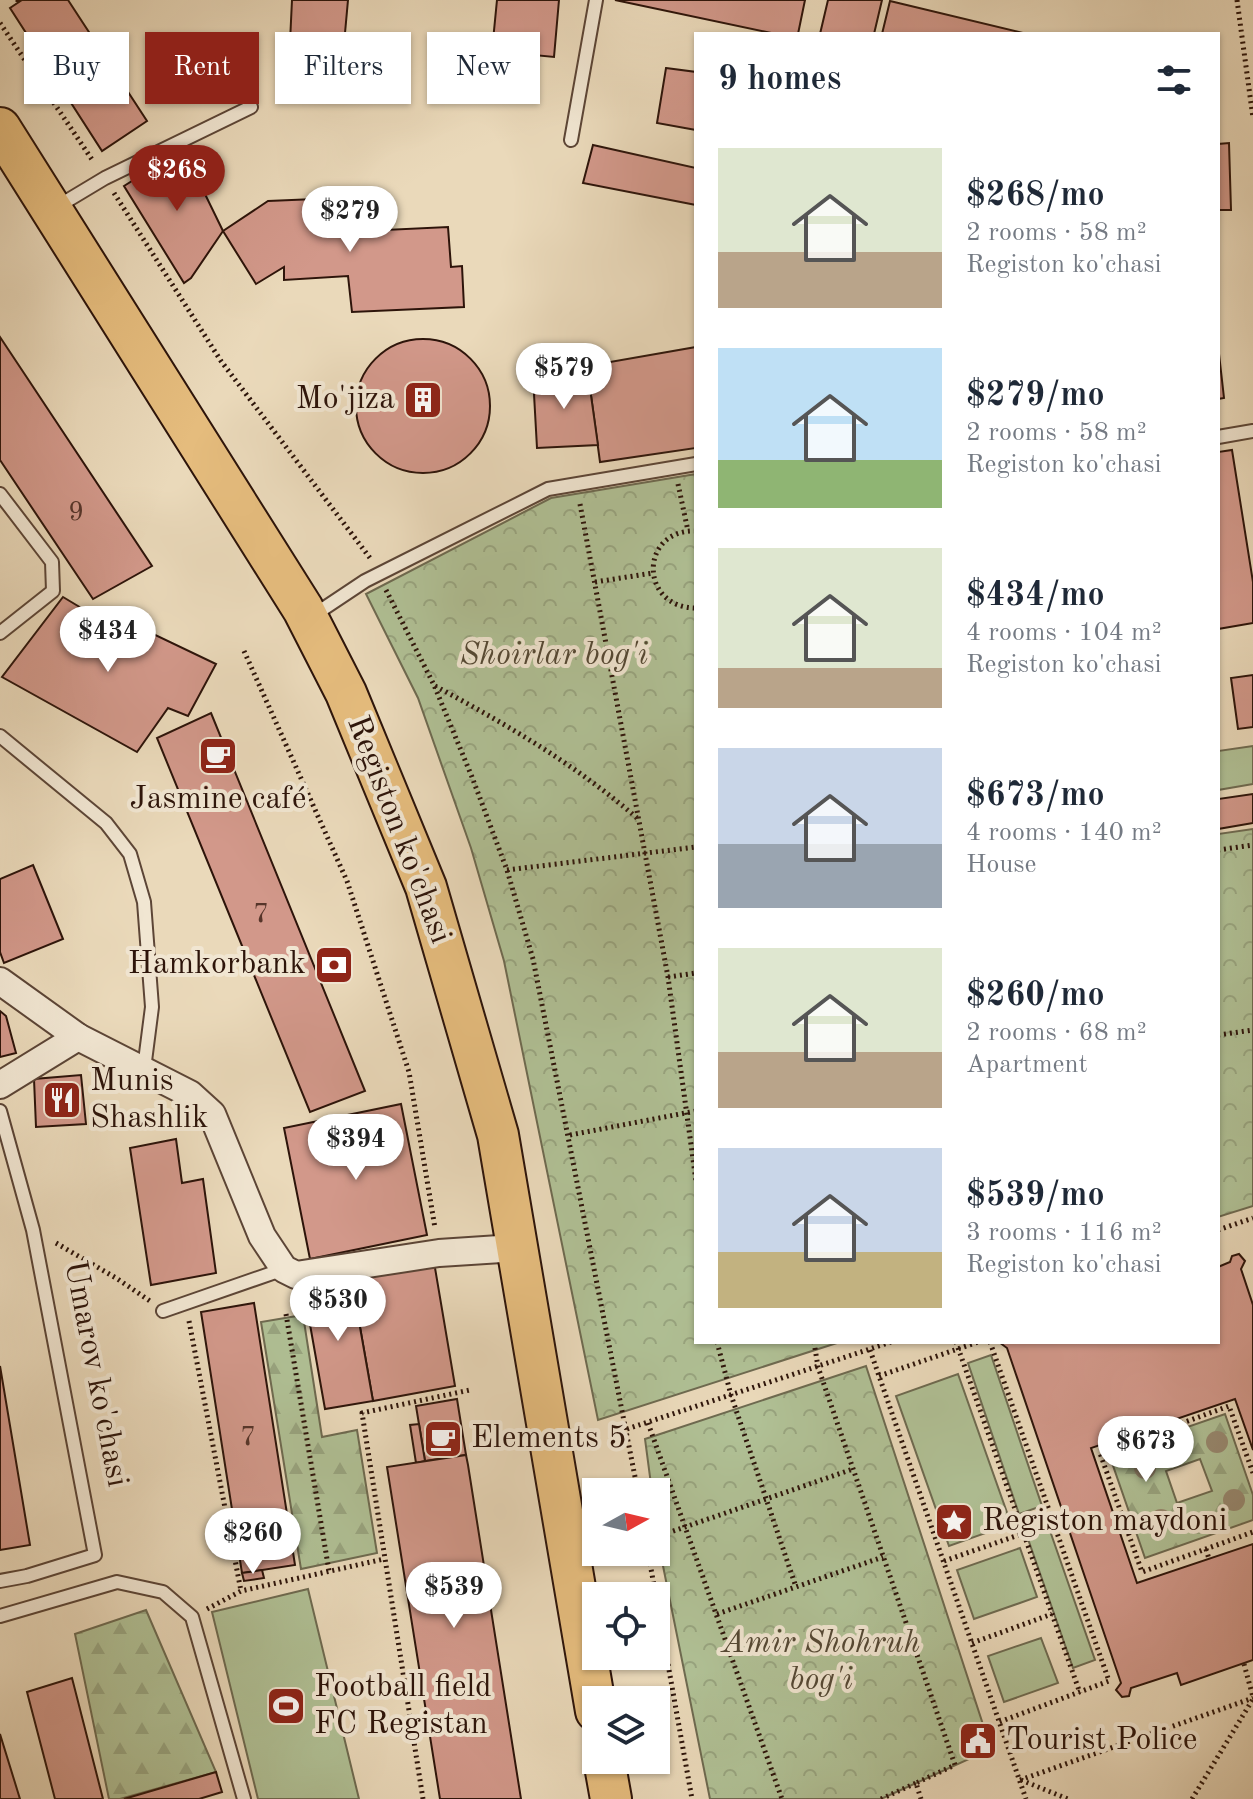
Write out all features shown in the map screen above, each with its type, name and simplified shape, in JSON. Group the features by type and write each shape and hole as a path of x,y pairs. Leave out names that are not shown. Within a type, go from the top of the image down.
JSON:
{"main road":[{"name":"Registon ko'chasi","path":"0,128 309,619 346,693 426,887 498,1135 592,1686"},
{"path":"607,1774 611,1799"}],"street":[{"path":"0,981 78,1037 190,1094 212,1114 262,1236 284,1269 296,1275 439,1253 516,1248"},
{"path":"0,1085 78,1037"}],"lane":[{"path":"571,140 596,0"},
{"path":"51,210 105,178 251,107"},
{"path":"1220,437 1253,431"},
{"path":"309,619 365,581 548,489 694,464"},
{"path":"0,494 52,562 54,575 53,591 0,633"},
{"path":"0,736 106,823 130,854 144,902 152,1007 144,1069"},
{"name":"Umarov ko'chasi","path":"0,1111 33,1230 95,1555 0,1581"},
{"path":"163,1311 284,1269"},
{"path":"0,1616 117,1582 163,1592 192,1617 244,1799"}],"path":[{"path":"1237,0 1253,118"},
{"path":"0,23 105,178 221,361 372,560"},
{"path":"674,468 688,531"},
{"path":"576,484 668,977 694,1166"},
{"path":"694,531 676,533 666,540 654,561 653,573 663,596 673,604 694,608"},
{"path":"595,582 653,573"},
{"path":"378,575 434,685 472,777 507,870 533,959 636,1478"},
{"path":"244,651 347,881 390,1013 409,1072 439,1253"},
{"path":"434,685 509,726 608,793 638,818"},
{"path":"1220,850 1253,845"},
{"path":"507,870 694,847"},
{"path":"668,977 694,973"},
{"path":"1220,1035 1253,1030"},
{"path":"570,1135 694,1111"},
{"path":"1220,1229 1253,1218"},
{"path":"33,1230 116,1278 171,1316 189,1319 241,1591"},
{"path":"286,1314 329,1571"},
{"path":"718,1344 731,1395 796,1587"},
{"path":"814,1344 818,1367 955,1765 881,1799"},
{"path":"627,1429 886,1344"},
{"path":"991,1344 1109,1681 999,1722"},
{"path":"879,1376 957,1345 1080,1693"},
{"path":"870,1350 1026,1799"},
{"path":"423,1799 362,1413 470,1390"},
{"path":"1253,1473 1229,1406 1100,1453 1142,1572 1253,1532"},
{"path":"648,1423 782,1799"},
{"path":"670,1532 853,1469"},
{"path":"944,1561 1053,1523"},
{"path":"1206,1549 1209,1559"},
{"path":"717,1614 883,1557"},
{"path":"192,1617 241,1591 384,1559"},
{"path":"650,1566 692,1799"},
{"path":"972,1643 1052,1614"},
{"path":"1192,1799 1253,1698 1244,1664"},
{"path":"1020,1780 1253,1698"},
{"path":"1020,1780 1068,1799"},
{"path":"916,1783 921,1799"}],"green space":[{"name":"Shoirlar bog'i","path":"694,474 694,1344 834,1344 598,1420 504,961 471,848 418,698 366,594 551,498"},
{"path":"1253,746 1253,784 1220,790 1220,751"},
{"path":"1253,829 1253,1206 1220,1216 1220,834"},
{"path":"303,1315 322,1437 357,1430 377,1553 301,1569 261,1322"},
{"path":"991,1355 1042,1506 1019,1514 968,1363"},
{"name":"Amir Shohruh bog'i","path":"866,1366 991,1749 881,1799 710,1799 670,1601 670,1582 666,1582 663,1566 670,1566 670,1478 650,1478 645,1439"},
{"path":"958,1374 1011,1524 949,1546 896,1396"},
{"path":"1225,1414 1253,1495 1253,1520 1145,1558 1109,1454","holes":["1200,1459 1212,1491 1177,1503 1166,1471"]},
{"path":"1049,1528 1095,1660 1073,1668 1027,1536"},
{"path":"1020,1548 1037,1597 974,1619 957,1570"},
{"name":"Football field FC Registan","path":"308,1589 359,1799 258,1799 212,1612"},
{"path":"146,1610 216,1772 120,1799 109,1799 75,1634"},
{"path":"1041,1638 1058,1683 1004,1702 988,1656"}],"building":[{"path":"22,0 68,0 89,32 25,32 10,8"},
{"path":"292,0 348,0 345,32 290,32"},
{"path":"497,0 559,0 554,57 540,56 540,32 494,32"},
{"path":"615,0 805,0 798,32 767,32"},
{"path":"828,0 882,0 874,32 820,32"},
{"path":"890,1 1019,32 882,32"},
{"path":"666,68 694,72 694,130 657,123"},
{"path":"129,93 147,121 102,151 72,104 129,104"},
{"path":"1229,143 1231,210 1220,210 1220,144"},
{"path":"593,145 694,168 694,205 583,183"},
{"path":"183,149 223,231 191,278 184,283 124,186"},
{"path":"363,197 364,231 448,227 451,267 462,266 464,307 352,312 348,276 284,280 284,267 256,284 223,231 268,201"},
{"path":"0,337 152,566 93,599 0,460"},
{"name":"Mo'jiza","path":"423,339 448,345 470,359 484,381 490,406 484,431 470,453 448,467 423,473 398,467 376,453 362,431 356,406 362,381 376,359 398,345"},
{"path":"694,347 694,448 600,462 587,366"},
{"path":"1220,363 1224,398 1220,399"},
{"path":"588,374 598,445 537,448 533,376"},
{"path":"1232,450 1253,582 1253,623 1220,629 1220,452"},
{"path":"63,597 138,642 145,630 216,664 188,716 168,708 137,752 2,677"},
{"path":"1253,675 1253,727 1238,729 1231,678"},
{"path":"211,713 365,1091 310,1112 157,738"},
{"path":"1253,794 1253,823 1220,829 1220,799"},
{"path":"33,865 63,939 4,963 0,952 0,879"},
{"path":"0,1011 6,1016 16,1053 0,1057"},
{"path":"81,1075 86,1124 36,1127 34,1079"},
{"path":"401,1104 427,1235 310,1259 284,1128"},
{"path":"176,1139 182,1183 203,1179 216,1273 151,1285 130,1148"},
{"path":"1239,1254 1245,1261 1241,1269 1253,1305 1253,1450 1235,1399 1091,1448 1137,1583 1253,1544 1253,1660 1181,1685 1177,1673 1131,1688 1129,1696 1122,1697 1116,1690 1121,1683 1007,1348 1002,1344 1220,1344 1220,1266 1230,1262 1232,1256"},
{"path":"434,1262 455,1386 373,1401 351,1276"},
{"path":"351,1276 373,1401 325,1409 303,1285"},
{"path":"254,1303 295,1565 242,1573 201,1312"},
{"path":"0,1366 30,1545 0,1550"},
{"name":"Elements 5","path":"457,1399 466,1455 425,1461 416,1406"},
{"path":"419,1424 425,1461 416,1463 410,1425"},
{"path":"466,1455 521,1799 440,1799 387,1467"},
{"path":"262,1570 264,1578 244,1581 242,1573"},
{"path":"72,1678 103,1799 55,1799 27,1692"},
{"path":"0,1734 20,1799 0,1799"},
{"path":"216,1772 222,1792 199,1799 124,1799"}],"place":[{"name":"Mo'jiza","path":"423,400"},
{"name":"Jasmine café","path":"218,756"},
{"name":"Hamkorbank","path":"334,965"},
{"name":"Munis Shashlik","path":"62,1100"},
{"name":"Elements 5","path":"443,1439"},
{"name":"Registon maydoni","path":"954,1522"},
{"name":"Football field FC Registan","path":"286,1706"},
{"name":"Tourist Police","path":"978,1741"}]}
